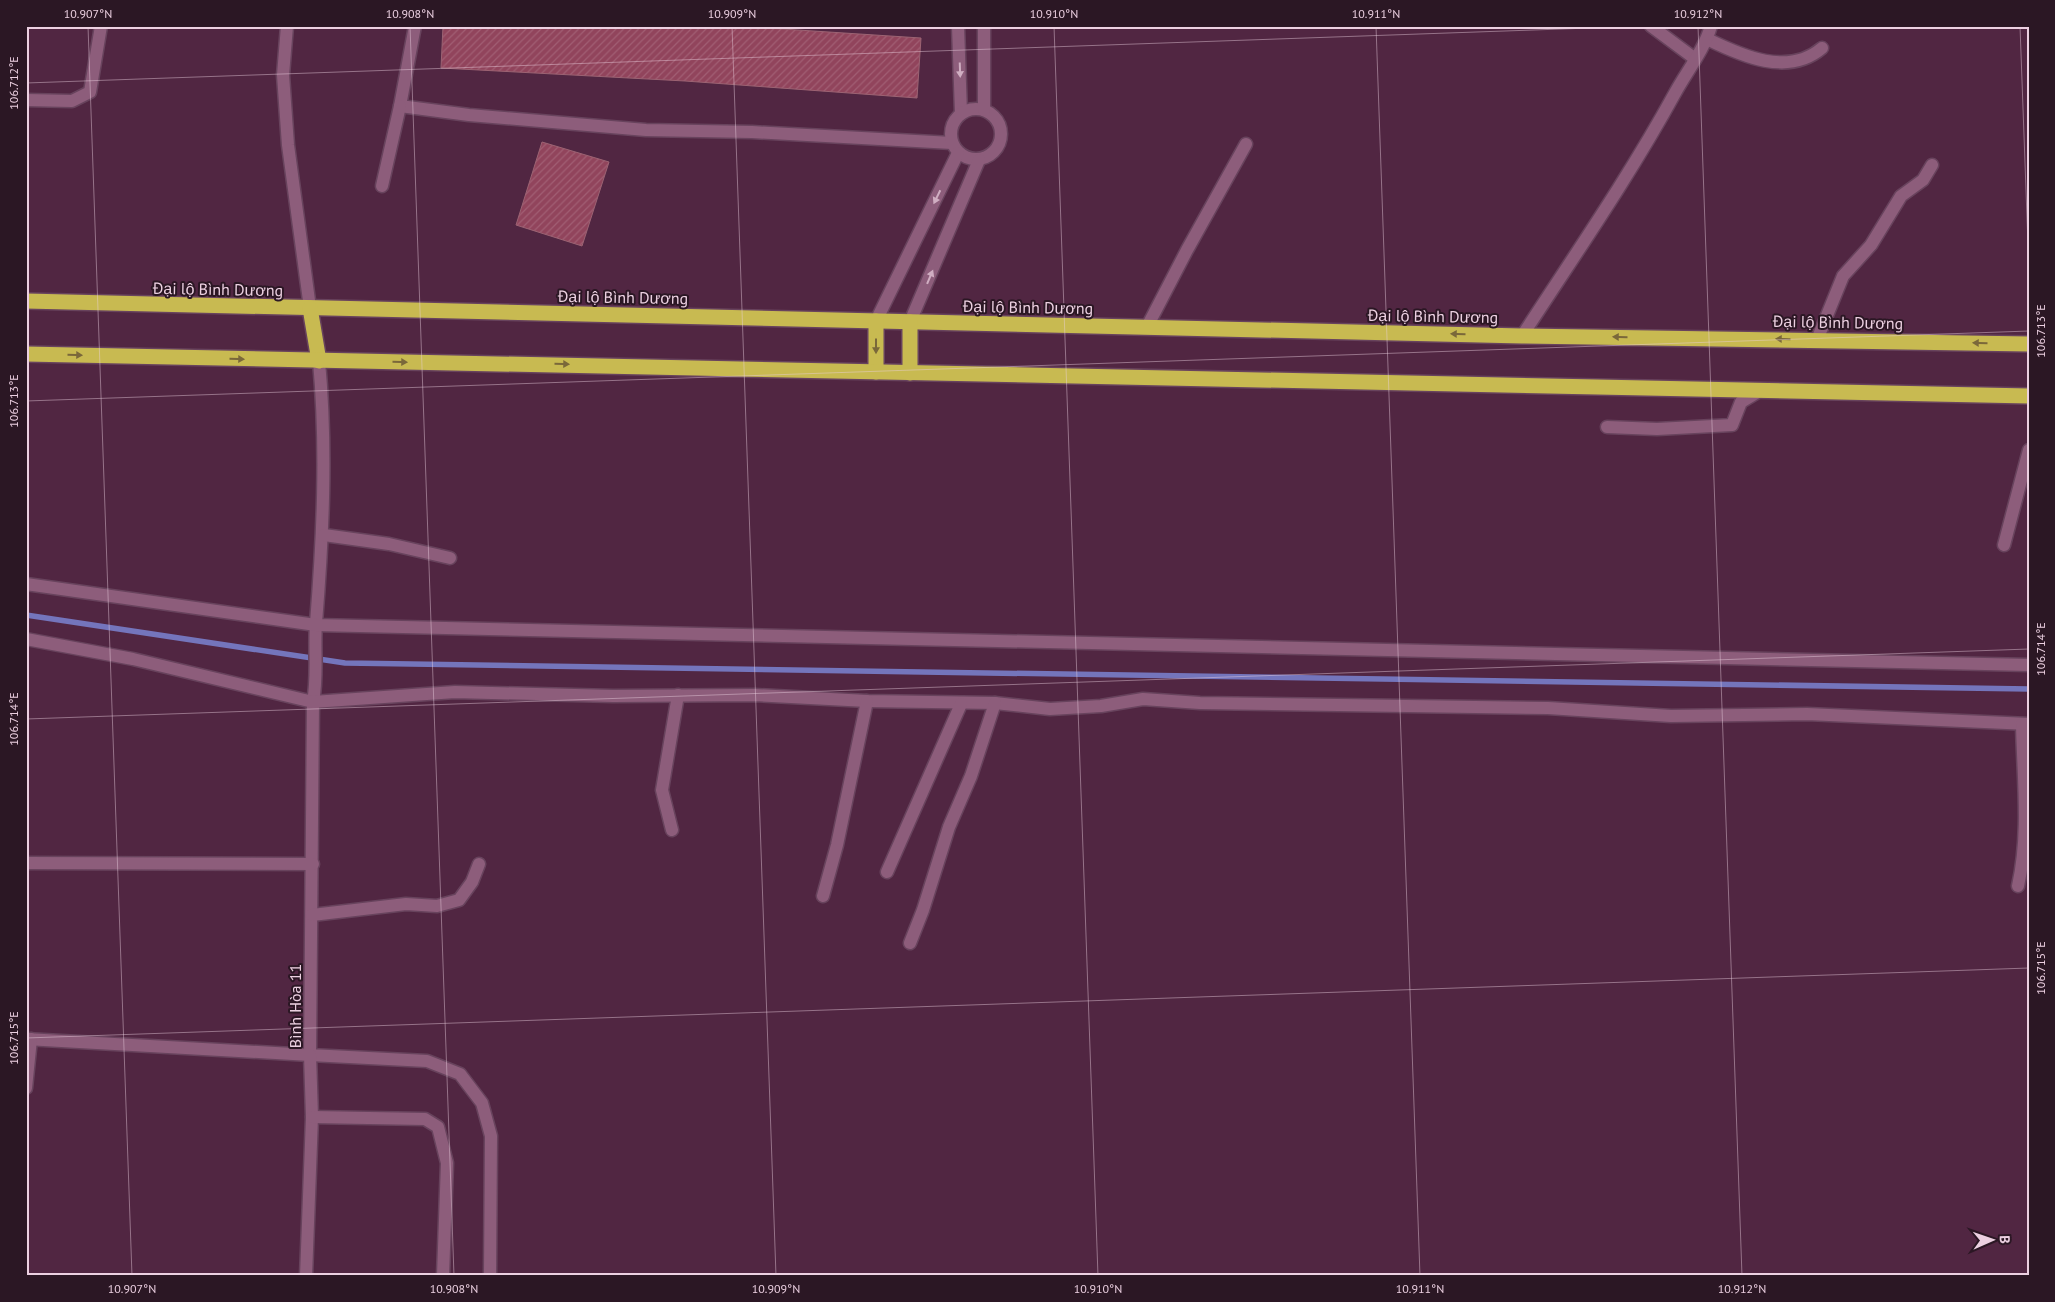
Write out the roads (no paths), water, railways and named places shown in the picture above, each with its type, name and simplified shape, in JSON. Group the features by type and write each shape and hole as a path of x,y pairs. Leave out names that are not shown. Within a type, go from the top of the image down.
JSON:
{"highway":[{"name":"Đại lộ Bình Dương","path":"26,301 1522,336 2029,344"},
{"path":"310,308 319,361"},
{"path":"876,320 876,372"},
{"path":"910,322 910,373"},
{"path":"26,354 319,361 640,365 910,373 2029,396"}],"street":[{"path":"26,100 72,101 90,92 101,26"},
{"path":"286,26 283,75 288,145 310,308"},
{"path":"382,186 416,26"},
{"path":"958,26 962,113"},
{"path":"984,26 984,110"},
{"path":"1651,26 1694,58"},
{"path":"1522,336 1644,150 1694,58 1707,40 1711,26"},
{"path":"1707,40 1735,53 1761,60 1784,63 1812,57 1822,48"},
{"path":"400,106 469,115 646,130 752,132 955,148 979,160"},
{"path":"876,320 955,148 951,126 962,113 984,110 995,117 1001,130 1000,143 992,154 979,160 910,322"},
{"path":"1147,327 1186,250 1246,144"},
{"path":"1817,340 1843,276 1871,245 1901,196 1923,180 1932,165"},
{"name":"Bình Hòa 11","path":"319,361 323,403 324,535 316,625 316,685 313,702 310,1055 427,1062 460,1074 482,1103 491,1136 490,1276"},
{"path":"1608,427 1667,429 1732,425 1740,402 1761,390"},
{"path":"2004,545 2029,450"},
{"path":"324,535 389,544 450,558"},
{"path":"26,584 316,625 2029,665"},
{"path":"26,639 133,659 313,702 455,692 614,696 755,695 867,701 960,704 995,703 1050,709 1101,706 1143,698 1200,702 1548,708 1671,716 1806,714 2025,724 2026,812 2023,864 2018,886"},
{"path":"672,830 662,790 678,695"},
{"path":"823,896 837,845 867,701"},
{"path":"910,943 923,910 949,826 971,776 995,703"},
{"path":"887,872 960,704"},
{"path":"26,863 313,864"},
{"path":"312,915 406,904 437,906 459,900 472,882 479,864"},
{"path":"26,1088 29,1039 310,1055 312,1117 306,1276"},
{"path":"312,1117 425,1119 438,1127 446,1163 443,1276"}],"waterway":[{"path":"26,615 345,663 2029,689"}]}
